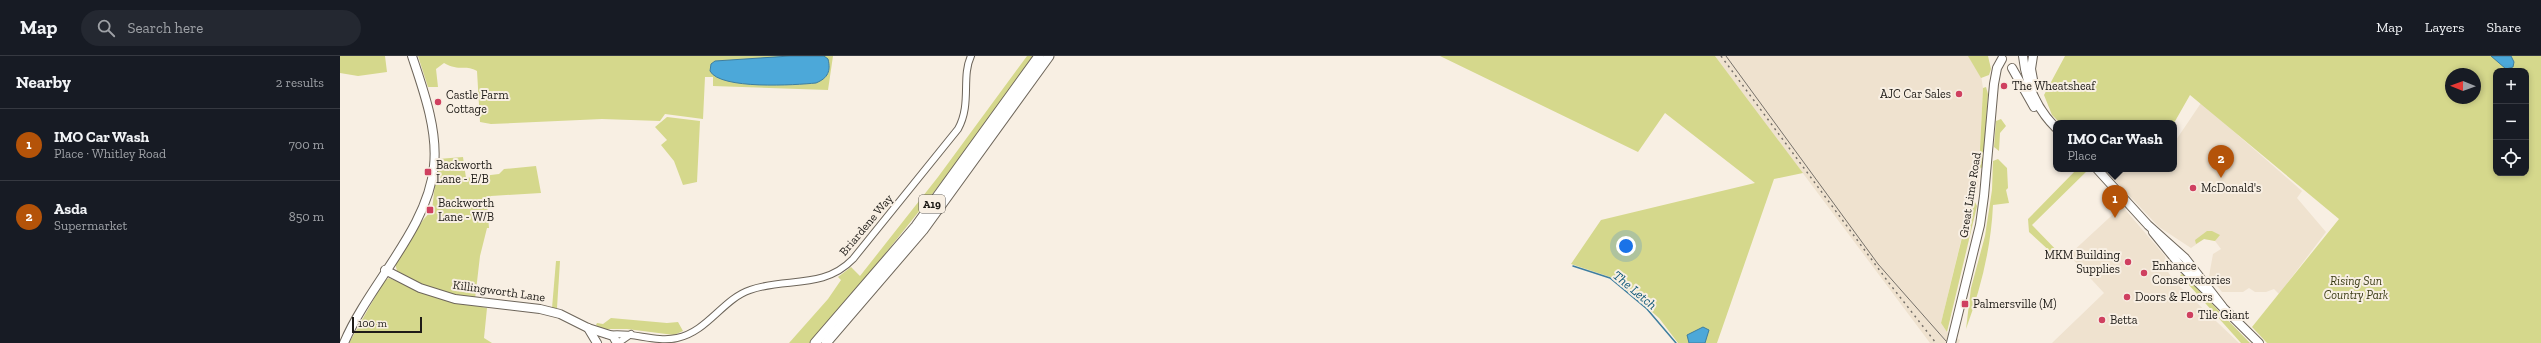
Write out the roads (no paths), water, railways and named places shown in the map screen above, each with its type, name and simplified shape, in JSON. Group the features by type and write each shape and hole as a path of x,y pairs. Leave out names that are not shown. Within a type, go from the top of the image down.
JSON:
{"highway":[{"name":"A19","path":"815,343 916,226 1039,56"},
{"name":"A19","path":"826,343 923,230 1049,56"}],"main road":[{"path":"344,343 356,318 425,206 434,165 431,128 412,56"},
{"path":"2033,56 2031,69 2035,87 2053,123"},
{"path":"2003,57 2035,109 2053,125"},
{"name":"Great Lime Road","path":"1950,343 1980,225 1996,73 2003,57"},
{"path":"2025,58 2030,86 2037,103 2053,124"},
{"path":"1996,73 2001,69 2020,67 2025,58"},
{"path":"2100,172 2222,306 2258,343"},
{"path":"2183,262 2211,296 2222,306"},
{"name":"Killingworth Lane","path":"385,270 420,288 450,297 549,310 607,335"},
{"path":"588,328 598,343 601,338 607,335 614,337 618,343"}],"street":[{"name":"Briardene Way","path":"607,335 631,334 670,339 680,338 697,328 746,292 764,286 819,280 843,268 853,259 958,129 966,106 968,66 971,56"},
{"path":"618,343 631,334"}],"water":[{"path":"790,56 824,56 828,59 828,74 816,83 759,85 728,81 717,77 710,71 711,64 715,61"},
{"path":"2491,56 2511,56 2514,62 2513,67 2505,68"},
{"path":"1703,327 1709,330 1705,343 1689,343 1687,335"}],"waterway":[{"name":"The Letch","path":"1573,266 1610,278 1647,309 1676,343"}],"tram line":[{"path":"1726,56 1878,264 1946,341"}],"railway":[{"path":"1721,56 1889,283 1936,343"}],"place":[{"name":"The Wheatsheaf","path":"2004,86"},
{"name":"AJC Car Sales","path":"1959,94"},
{"name":"Castle Farm Cottage","path":"438,102"},
{"name":"Backworth Lane - E/B","path":"428,172"},
{"name":"Asda","path":"2221,178"},
{"name":"McDonald's","path":"2193,188"},
{"name":"Backworth Lane - W/B","path":"430,210"},
{"name":"IMO Car Wash","path":"2115,218"},
{"name":"MKM Building Supplies","path":"2128,262"},
{"name":"Enhance Conservatories","path":"2144,273"},
{"name":"Doors & Floors","path":"2127,297"},
{"name":"Palmersville (M)","path":"1965,304"},
{"name":"Tile Giant","path":"2190,315"},
{"name":"Betta","path":"2102,320"}],"park label":[{"name":"Rising Sun Country Park","path":"2356,288"}]}
